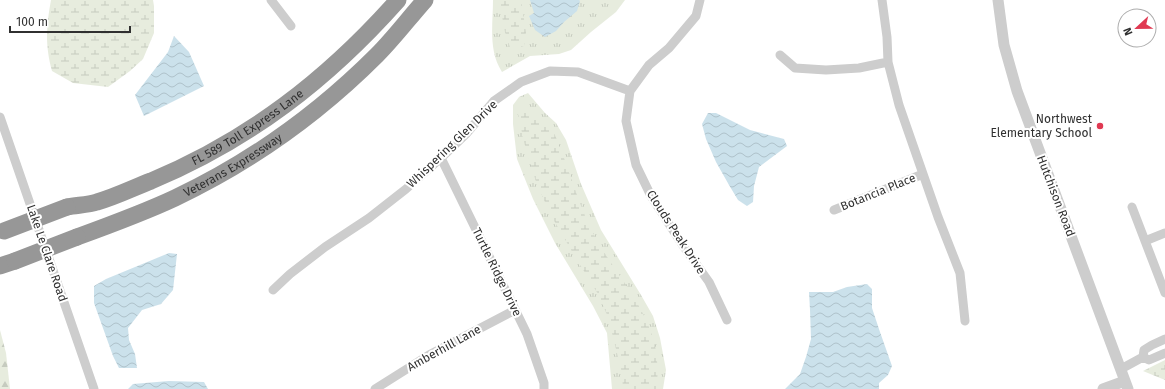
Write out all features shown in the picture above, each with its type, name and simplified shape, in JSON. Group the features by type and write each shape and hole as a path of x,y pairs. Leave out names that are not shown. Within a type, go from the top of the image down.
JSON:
{"highway":[{"path":"2,231 67,207 93,194 162,167 214,141 260,112 328,59 384,0"},
{"name":"FL 589 Toll Express Lane","path":"67,207 97,203 167,174 247,132 313,84 363,37 398,0"},
{"name":"Veterans Expressway","path":"8,264 132,216 181,195 232,168 288,132 322,106 378,54 425,0"}],"street":[{"path":"271,0 291,26"},
{"name":"Clouds Peak Drive","path":"700,0 696,16 669,48 648,65 630,91 626,121 636,165 651,196 684,247 710,282 727,320"},
{"path":"882,0 887,37 888,62 898,105 960,273 965,320"},
{"name":"Hutchison Road","path":"998,0 1004,45 1017,91 1127,385"},
{"path":"780,55 795,68 826,70 858,68 888,62"},
{"name":"Whispering Glen Drive","path":"273,290 290,274 325,247 369,218 406,189 466,134 494,101 521,82 550,71 578,72 630,91"},
{"name":"Lake Le Clare Road","path":"0,117 94,389"},
{"name":"Turtle Ridge Drive","path":"441,158 527,334 544,383 544,389"},
{"name":"Botancia Place","path":"834,210 923,174"},
{"path":"1132,207 1165,293"},
{"path":"1146,241 1165,233"},
{"name":"Amberhill Lane","path":"375,389 429,355 515,310"},
{"path":"1143,357 1144,350 1165,339"},
{"path":"1143,357 1149,360 1161,355 1152,345"},
{"path":"1121,369 1143,357"},
{"path":"1103,389 1127,385"}],"green space":[{"path":"51,0 153,0 154,33 143,59 130,71 108,87 73,83 52,71 48,53 47,36"},
{"path":"493,0 625,0 616,12 571,50 559,54 530,56 502,72 493,46"},
{"path":"499,0 521,0 526,32 524,46 511,50 505,32"},
{"path":"528,93 545,113 556,123 566,140 581,184 601,230 653,316 660,338 666,370 663,389 612,389 607,333 593,306 555,243 533,199 517,159 513,124 513,105 519,97"},
{"path":"522,105 540,118 554,133 589,225 601,248 633,296 647,321 654,341 657,368 657,389 623,389 622,373 608,317 598,294 552,217 537,185 524,142 518,114"},
{"path":"0,330 6,353 10,389 0,389"},
{"path":"1165,360 1165,380 1143,371"}],"water":[{"path":"530,0 580,1 577,11 556,31 545,37 535,30 529,16 534,13"},
{"path":"174,36 189,52 204,86 144,116 135,95 168,52"},
{"path":"708,113 716,113 750,130 784,139 787,146 759,167 754,186 753,202 747,206 738,200 716,162 706,139 702,124"},
{"path":"169,253 177,254 173,290 161,304 142,310 128,328 129,340 135,354 137,368 119,368 113,356 94,303 94,286 106,279"},
{"path":"867,284 872,289 872,308 892,366 888,375 879,383 879,389 785,389 800,374 811,339 809,292 833,292 847,287"},
{"path":"169,381 204,382 208,389 128,389 133,384"}],"place":[{"name":"Northwest Elementary School","path":"1100,126"}]}
